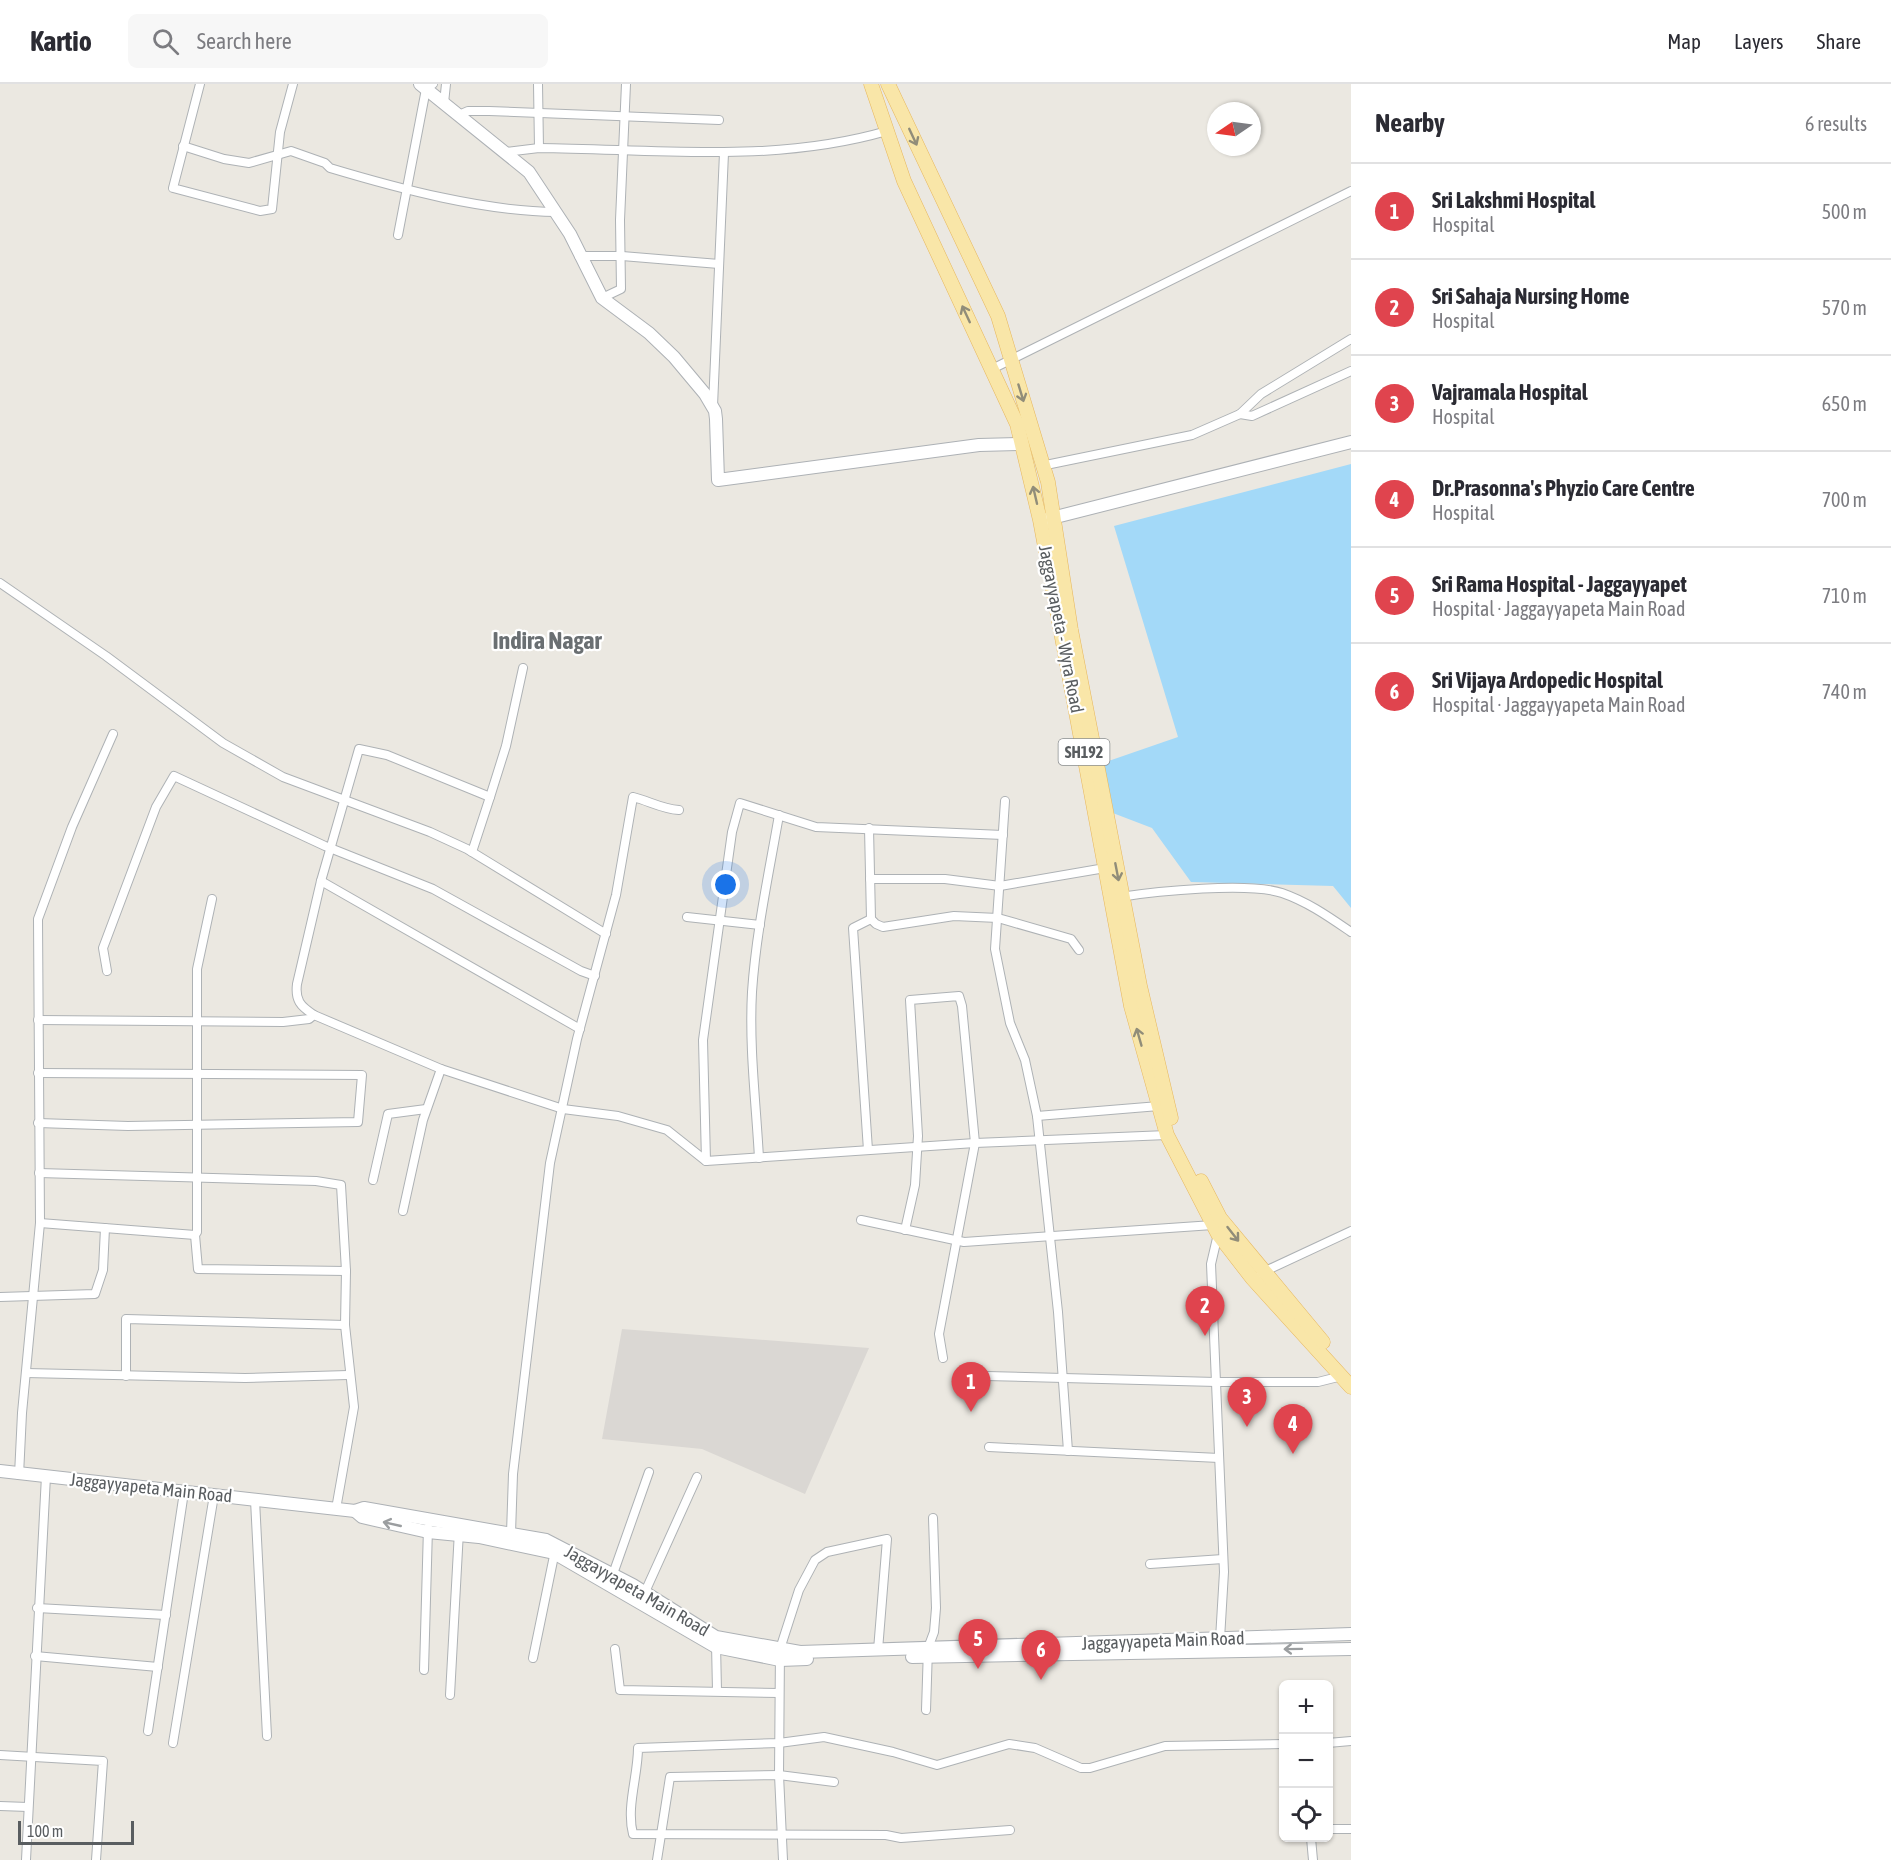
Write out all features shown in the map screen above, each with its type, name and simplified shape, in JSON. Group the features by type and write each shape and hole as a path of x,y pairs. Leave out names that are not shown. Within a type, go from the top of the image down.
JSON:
{"main road":[{"name":"Jaggayyapeta - Wyra Road","path":"871,84 904,181 1017,424 1028,468 1047,519 1105,868 1116,897 1131,1006 1167,1135 1216,1229 1348,1379"},
{"name":"SH192","path":"888,84 998,316 1043,465 1047,519 1071,630 1116,897 1140,986 1174,1131 1221,1218 1258,1275"},
{"path":"426,86 529,172 556,212 602,298 611,307 649,333 674,357 713,407 716,419 716,478 721,481 979,445 1022,444"},
{"path":"1047,519 1351,442"},
{"name":"Jaggayyapeta Main Road","path":"0,1472 355,1511 364,1508 428,1519 459,1529 512,1533 546,1540 555,1549 613,1574 645,1592 716,1642"},
{"path":"355,1511 362,1517 428,1532 459,1529 555,1549 716,1642 780,1654 1351,1649"},
{"name":"Jaggayyapeta Main Road","path":"780,1654 878,1650 928,1652 1351,1634"}],"street":[{"path":"200,84 173,188 260,211 272,209 280,132 293,84"},
{"path":"444,103 446,84"},
{"path":"538,84 539,147"},
{"path":"602,298 621,289 620,220 626,84"},
{"path":"398,235 426,86"},
{"path":"459,115 468,111 538,112 718,120"},
{"path":"506,152 539,147 757,153 832,143 887,131"},
{"path":"183,146 224,159 249,162 291,151 325,163 330,168 406,189 530,211 556,212"},
{"path":"713,407 724,153"},
{"path":"992,369 1351,191"},
{"path":"579,256 621,256 719,264"},
{"path":"1028,468 1192,435 1240,414 1261,394 1351,339"},
{"path":"1240,414 1252,416 1351,371"},
{"path":"0,582 106,656 223,743 283,777 430,832 472,852 606,934"},
{"path":"472,852 506,746 523,668"},
{"path":"19,1474 40,1223 38,919 72,827 113,734"},
{"path":"490,797 387,755 359,749 346,801 321,881 296,995 299,1004 314,1015 441,1069 563,1109 618,1116 667,1130 706,1161 975,1143 1167,1135"},
{"path":"107,970 103,948 156,807 174,776 332,849 433,889 581,971 595,976"},
{"path":"512,1533 513,1474 526,1380 550,1163 580,1029 616,895 633,797 650,801 665,809 678,810"},
{"path":"1005,801 995,949 1008,1013 1025,1060 1037,1116 1050,1236 1068,1451"},
{"path":"706,1161 703,1040 732,832 740,803 816,827 1003,835"},
{"path":"759,1158 752,993 760,925 779,814"},
{"path":"869,828 871,919 876,924 883,927 954,916 998,918 1071,939 1079,950"},
{"path":"870,879 945,879 1000,886 1105,868"},
{"path":"321,881 580,1029"},
{"path":"1116,897 1194,890 1254,889 1280,892 1324,912 1351,932"},
{"path":"212,899 196,969 198,1125 196,1263 200,1270 346,1271"},
{"path":"687,917 760,925"},
{"path":"868,1150 853,928 871,919"},
{"path":"905,1230 915,1185 917,1147 910,999 959,996 964,1017 975,1143 939,1334 943,1358"},
{"path":"38,1020 283,1022 309,1019 314,1015"},
{"path":"403,1211 426,1109 441,1069"},
{"path":"38,1073 362,1075 358,1122 198,1125 38,1123"},
{"path":"1037,1116 1159,1106"},
{"path":"373,1180 388,1114 426,1109"},
{"path":"39,1173 198,1176 341,1185 346,1271 345,1325 348,1376 354,1390 354,1407 336,1509"},
{"path":"861,1220 957,1241 1216,1229 1212,1264 1223,1559 1220,1639"},
{"path":"40,1223 195,1235"},
{"path":"0,1298 95,1294 103,1270 105,1228"},
{"path":"1258,1275 1351,1231"},
{"path":"126,1376 126,1319 345,1325"},
{"path":"26,1373 245,1378 348,1376"},
{"path":"986,1376 1216,1382 1318,1382 1348,1379"},
{"path":"989,1447 1219,1458"},
{"path":"613,1574 649,1472"},
{"path":"26,1860 37,1608 46,1476"},
{"path":"645,1592 697,1477"},
{"path":"148,1731 184,1492"},
{"path":"173,1743 214,1495"},
{"path":"255,1500 267,1736"},
{"path":"926,1710 928,1652 934,1632 936,1608 933,1518"},
{"path":"424,1670 428,1519"},
{"path":"450,1695 459,1529"},
{"path":"783,1860 779,1775 780,1654 799,1590 815,1560 827,1552 887,1539 878,1650"},
{"path":"533,1658 555,1549"},
{"path":"1150,1564 1223,1559"},
{"path":"37,1608 166,1616"},
{"path":"716,1642 717,1691"},
{"path":"615,1649 620,1690 779,1693"},
{"path":"35,1656 158,1667"},
{"path":"1010,1830 901,1838 886,1835 633,1834 629,1820 638,1774 638,1748 779,1743 824,1737 893,1752 937,1765 1009,1744 1035,1748 1081,1768 1090,1768 1165,1746 1279,1744"},
{"path":"1333,1743 1351,1741"},
{"path":"0,1755 103,1761 96,1860"},
{"path":"657,1860 670,1778 779,1775 834,1782"},
{"path":"0,1806 28,1807"},
{"path":"1333,1829 1351,1829"},
{"path":"1311,1842 1313,1860"}],"shaded area":[{"path":"622,1329 869,1348 805,1494 702,1449 602,1439"}],"water":[{"path":"1351,464 1351,908 1333,886 1191,882 1152,828 1105,810 1097,765 1178,737 1114,526"}],"place":[{"name":"Sri Sahaja Nursing Home","path":"1205,1336"},
{"name":"Sri Lakshmi Hospital","path":"971,1412"},
{"name":"Vajramala Hospital","path":"1247,1427"},
{"name":"Dr.Prasonna's Phyzio Care Centre","path":"1293,1454"},
{"name":"Sri Rama Hospital - Jaggayyapet","path":"978,1669"},
{"name":"Sri Vijaya Ardopedic Hospital","path":"1041,1680"}],"district":[{"name":"Indira Nagar","path":"547,641"}]}
